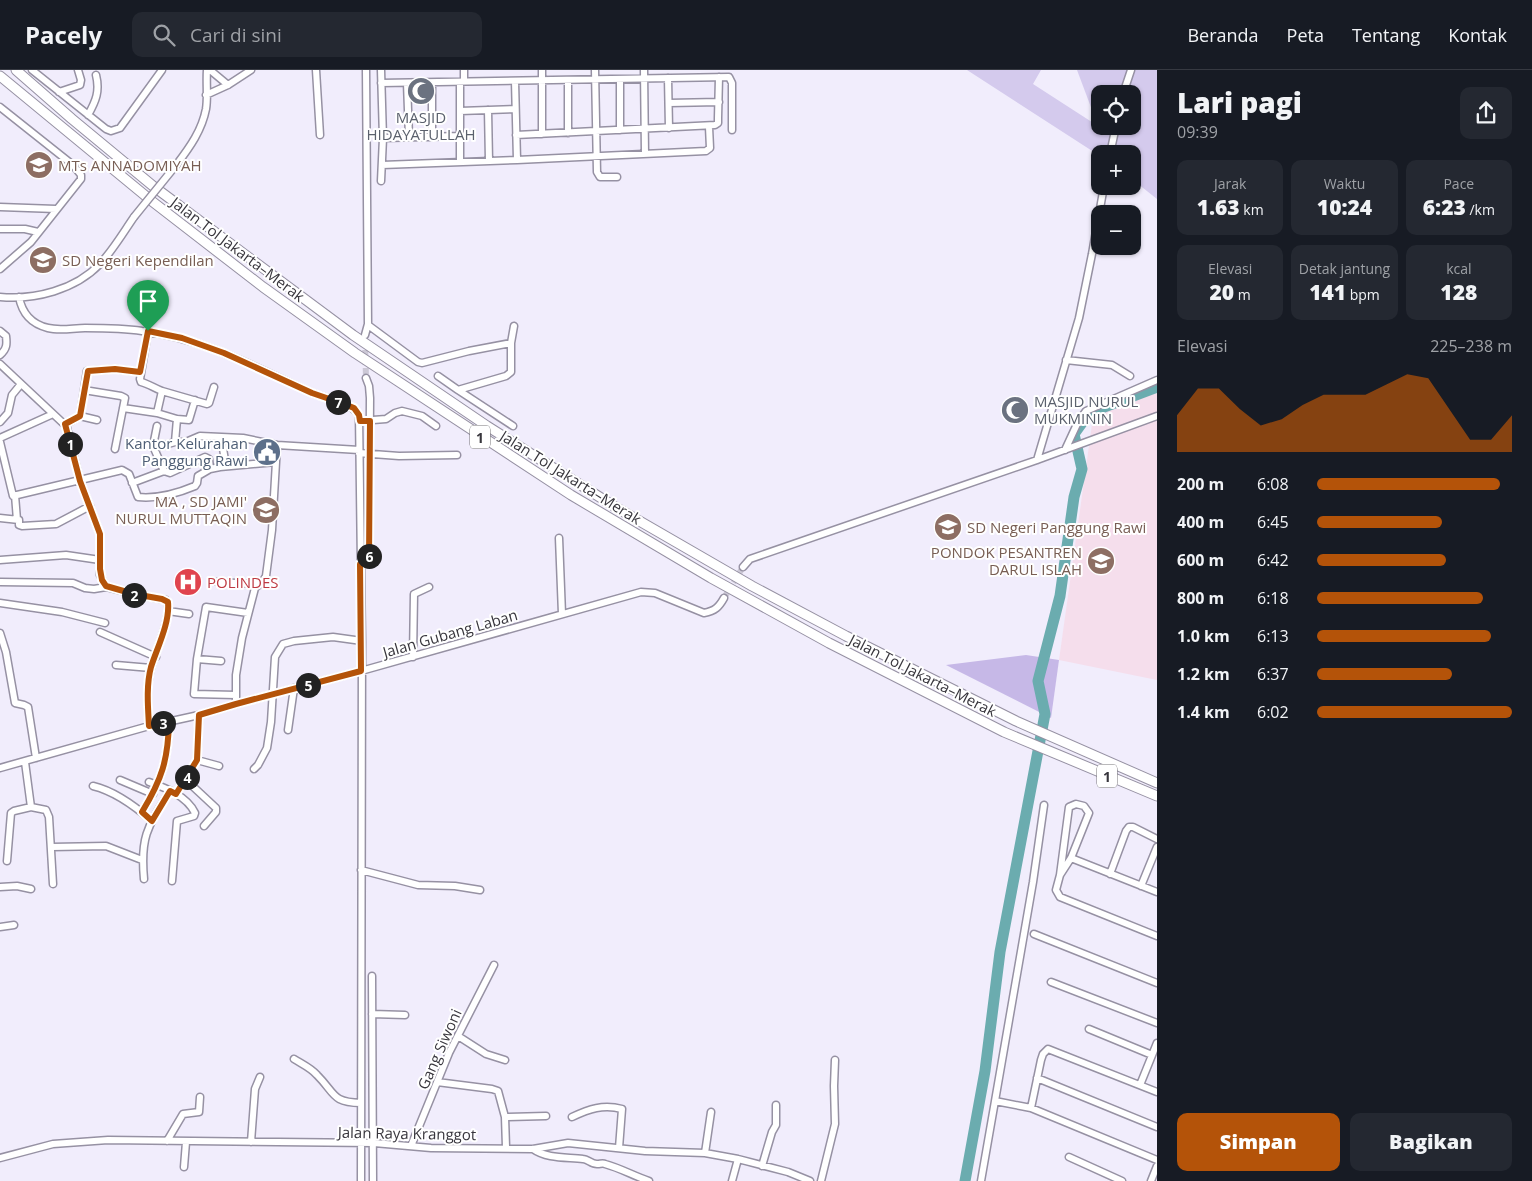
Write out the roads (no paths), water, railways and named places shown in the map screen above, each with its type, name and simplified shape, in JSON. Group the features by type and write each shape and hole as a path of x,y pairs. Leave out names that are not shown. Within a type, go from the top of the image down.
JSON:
{"highway":[{"name":"Jalan Tol Jakarta–Merak","path":"16,70 153,186 353,336 487,426 618,508 752,586 846,636 1016,720 1157,783"},
{"name":"Jalan Tol Jakarta–Merak","path":"0,76 153,202 263,287 444,414 571,495 711,578 829,644 1004,732 1157,796"}],"street":[{"path":"32,70 106,130 111,131 120,128 162,70"},
{"path":"59,92 80,85 81,80 78,70"},
{"path":"208,70 228,85"},
{"path":"0,297 41,295 69,286 100,264 134,217 192,144 201,126 206,107 208,70"},
{"path":"206,95 228,85 251,70"},
{"path":"316,70 320,135"},
{"path":"365,334 368,324 366,70"},
{"path":"381,70 383,138 381,181"},
{"path":"460,162 460,111 464,70"},
{"path":"542,70 542,134"},
{"path":"595,70 596,169 598,175 617,177"},
{"path":"644,70 645,154"},
{"path":"1126,85 1131,70"},
{"path":"88,115 98,93 96,75"},
{"path":"516,135 709,127 718,123 719,77"},
{"path":"381,83 729,77 732,79 732,130"},
{"path":"668,78 669,128"},
{"path":"620,79 620,130"},
{"path":"568,80 568,133"},
{"path":"515,81 517,160"},
{"path":"408,83 409,137"},
{"path":"432,83 432,137"},
{"path":"668,103 719,102"},
{"path":"0,107 73,165 80,173 80,179 31,242 0,269"},
{"path":"460,111 515,109"},
{"path":"488,110 489,161"},
{"path":"382,164 706,151 710,148 709,127"},
{"path":"383,138 460,136"},
{"path":"1037,460 1083,300 1102,195"},
{"path":"0,206 56,210"},
{"path":"0,229 25,229 38,232"},
{"path":"18,297 21,309 27,318 48,328 114,328 148,331 182,338 224,353 312,393 354,408 366,421 386,419 395,412 402,411 422,416 436,426"},
{"path":"368,324 420,363 436,361 469,351 511,342"},
{"path":"458,390 506,376 510,373 511,342 514,326"},
{"path":"0,331 6,336 7,344 5,350 0,355"},
{"path":"148,331 140,372 141,382 162,391 208,404 214,387"},
{"path":"1066,360 1112,365 1130,376"},
{"path":"1,367 65,424 80,481 100,534 100,575 106,586"},
{"path":"80,416 86,374 89,371 115,369 140,372"},
{"path":"438,376 513,426"},
{"path":"366,378 369,390 364,453 360,564 362,641 361,870 373,1181"},
{"path":"1066,449 1078,422 1086,411 1157,380"},
{"path":"0,422 8,413 12,395 21,384"},
{"path":"84,390 124,397 116,450"},
{"path":"157,413 162,391"},
{"path":"123,408 189,420 195,400"},
{"path":"53,414 0,440 11,493 15,496 17,520 20,526 53,525 90,506"},
{"path":"65,424 80,416 97,420"},
{"path":"742,567 750,559 1037,460 1157,416"},
{"path":"175,442 177,419"},
{"path":"360,564 369,561 364,453 366,421"},
{"path":"157,426 154,448 164,471"},
{"path":"154,448 175,442 186,442 200,436 243,438 277,445 399,456 457,454"},
{"path":"221,437 226,466"},
{"path":"236,704 238,655 256,586 266,576 272,530 277,445"},
{"path":"132,483 164,471 170,473 207,457 210,469"},
{"path":"15,496 122,470 129,474 139,497 169,496 195,486 198,476 210,469 276,462"},
{"path":"0,518 17,520"},
{"path":"559,538 562,614"},
{"path":"0,560 66,555 100,560"},
{"path":"0,582 73,583 94,589 106,586 166,600 168,611 156,657 151,668 149,726"},
{"path":"217,582 256,586"},
{"path":"413,657 414,594 429,587"},
{"name":"Jalan Gubang Laban","path":"0,768 149,726 199,715 413,657 641,592 654,593 704,612 713,611 724,598"},
{"path":"0,603 62,612 105,623"},
{"path":"236,695 193,693 197,659 206,607 248,613"},
{"path":"168,611 189,614"},
{"path":"100,632 156,657"},
{"path":"0,633 6,652 15,703 27,706 29,710 36,758"},
{"path":"254,769 258,766 267,748 271,722 275,657 283,644 333,637 362,641"},
{"path":"197,659 222,661"},
{"path":"116,665 151,668"},
{"path":"288,730 294,688"},
{"path":"144,879 142,860 144,839 152,821 173,792 186,780 197,760 199,715"},
{"path":"142,812 158,785 167,753 169,722"},
{"path":"197,760 219,766"},
{"path":"25,762 31,807"},
{"path":"120,780 153,794"},
{"path":"186,780 216,808 216,812 204,826"},
{"path":"149,782 173,792 190,805 195,813 194,816 177,821 172,881"},
{"path":"94,786 142,812 152,821"},
{"path":"1060,875 1071,858 1089,813 1084,806 1076,804 1069,807 1060,875 1056,890 1060,897 1157,936"},
{"path":"981,1181 1033,882 1044,805"},
{"path":"7,861 11,813 31,807 42,808 48,812 50,822 53,884"},
{"path":"1110,874 1129,827 1157,839"},
{"path":"52,847 106,846 142,860"},
{"path":"1141,886 1157,846"},
{"path":"1071,858 1157,892"},
{"path":"361,870 418,885 455,886 480,890"},
{"path":"0,887 17,886 31,889"},
{"path":"0,927 14,925"},
{"path":"1034,934 1157,983"},
{"name":"Gang Siwoni","path":"411,1146 458,1036 494,965"},
{"path":"361,1181 361,1103 372,1014 372,976"},
{"path":"1052,982 1157,1023"},
{"path":"372,1014 405,1014"},
{"path":"1089,1029 1152,1055"},
{"path":"458,1036 486,1054 505,1060"},
{"path":"1140,1085 1157,1043"},
{"path":"1031,1108 1042,1054 1048,1049 1157,1092"},
{"path":"294,1059 316,1074 338,1099 346,1102 361,1103"},
{"path":"821,1181 835,1124 835,1060"},
{"path":"252,1142 255,1089 260,1077"},
{"path":"1038,1078 1157,1127"},
{"path":"437,1082 496,1090 499,1093 505,1117 506,1147"},
{"path":"167,1141 183,1114 198,1112 200,1097"},
{"path":"995,1101 1031,1108 1157,1160"},
{"path":"762,1166 772,1132 776,1125 776,1105"},
{"path":"572,1117 593,1108 612,1107 622,1109 618,1148"},
{"path":"704,1153 712,1112"},
{"path":"505,1117 546,1116"},
{"name":"Jalan Raya Kranggot","path":"0,1158 63,1142 108,1140 373,1143 431,1148 533,1148 568,1143 704,1153 738,1159 788,1172 810,1181"},
{"path":"184,1168 186,1142"},
{"path":"533,1148 539,1152 557,1157 583,1158 595,1164 603,1163 632,1176 650,1181"},
{"path":"1068,1157 1103,1178 1122,1181"},
{"path":"732,1181 738,1159"},
{"path":"1151,1181 1157,1166"}],"waterway":[{"path":"965,1181 985,1071 1000,952 1045,714 1038,681 1060,596 1074,497 1082,469 1074,434 1084,420 1096,410 1157,387"}],"tunnel":[{"path":"365,341 366,378"},
{"path":"724,598 743,567"}],"place":[{"name":"MASJID HIDAYATULLAH","path":"421,91"},
{"name":"MTs ANNADOMIYAH","path":"39,165"},
{"name":"SD Negeri Kependilan","path":"43,260"},
{"name":"MASJID NURUL MUKMININ","path":"1015,410"},
{"name":"Kantor Kelurahan Panggung Rawi","path":"267,452"},
{"name":"MA , SD JAMI' NURUL MUTTAQIN","path":"266,510"},
{"name":"SD Negeri Panggung Rawi","path":"948,527"},
{"name":"PONDOK PESANTREN DARUL ISLAH","path":"1101,561"},
{"name":"POLINDES","path":"188,582"}]}
